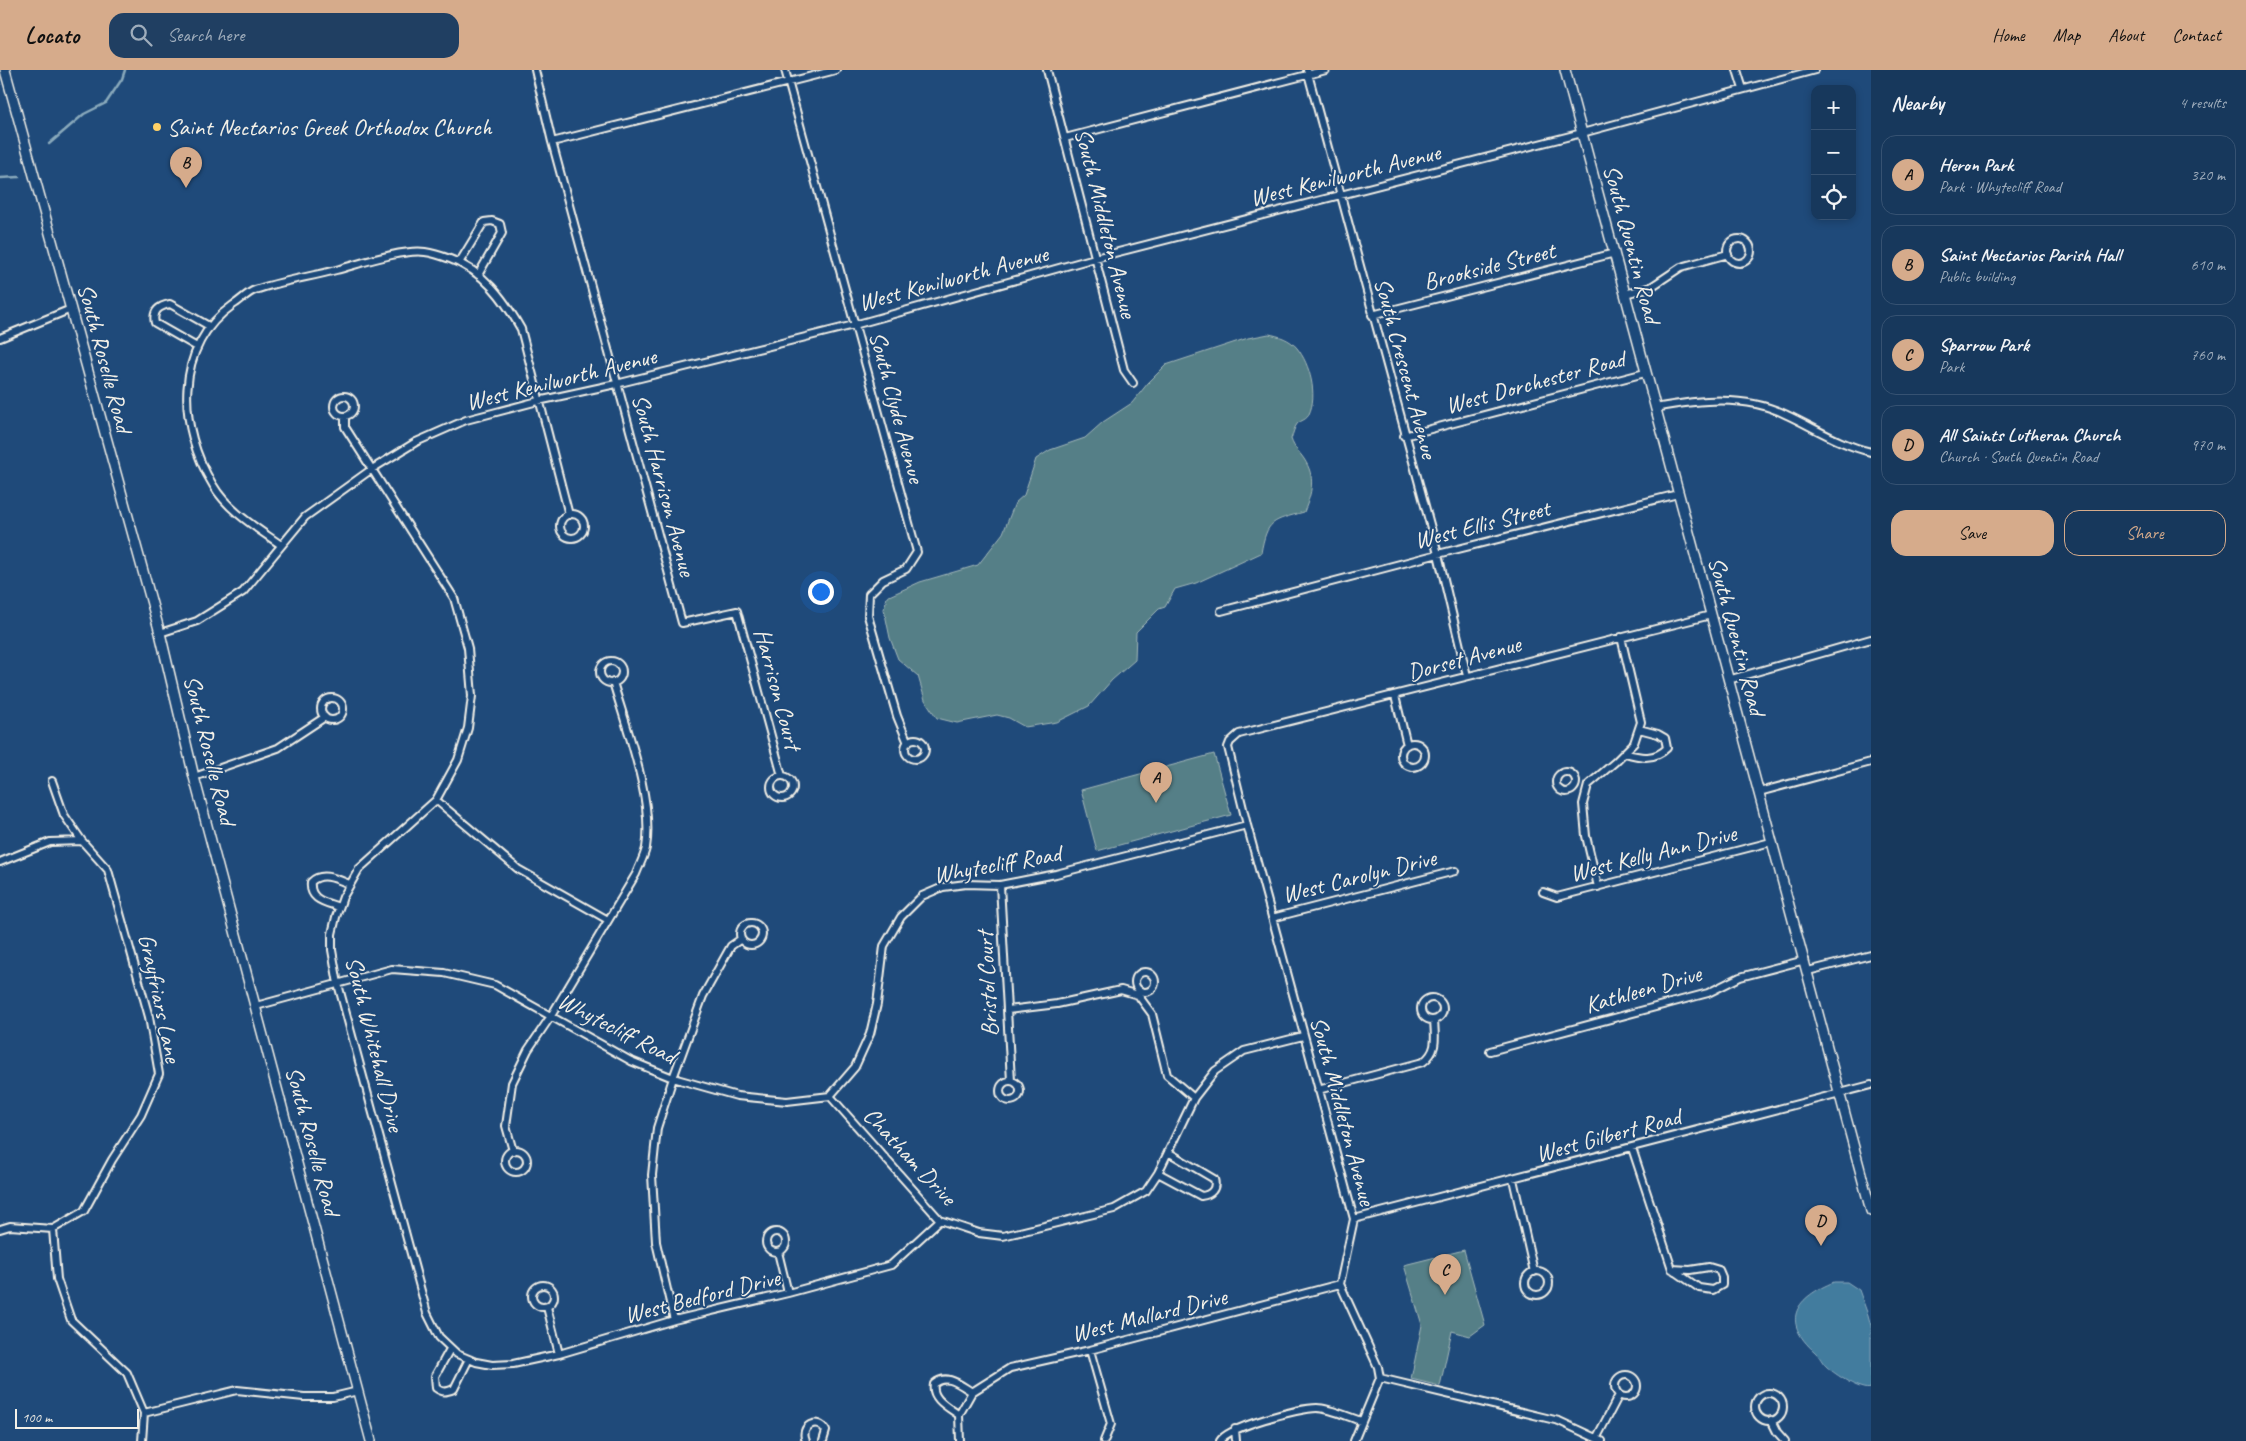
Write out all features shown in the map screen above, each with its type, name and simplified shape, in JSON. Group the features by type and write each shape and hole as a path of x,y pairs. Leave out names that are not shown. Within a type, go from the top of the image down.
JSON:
{"main road":[{"name":"South Roselle Road","path":"6,70 160,633 194,777 371,1441"},
{"name":"South Quentin Road","path":"1565,70 1870,1206"}],"street":[{"name":"South Harrison Avenue","path":"535,70 552,142 616,384 682,623 737,611"},
{"name":"South Clyde Avenue","path":"785,70 917,552 906,569 883,580 869,594 868,602 868,616 897,716 908,743"},
{"path":"552,142 836,70"},
{"name":"South Middleton Avenue","path":"1048,70 1124,370 1133,383"},
{"path":"1065,138 1307,72 1326,70"},
{"path":"1737,70 1743,89"},
{"name":"West Kenilworth Avenue","path":"160,633 197,621 243,592 305,517 372,469 416,442 466,420 854,325 1095,258 1582,133 1815,70"},
{"name":"South Crescent Avenue","path":"1307,72 1404,436 1438,554 1467,676"},
{"path":"459,263 484,222 492,221 500,224 502,233 478,275"},
{"path":"281,545 237,513 213,486 198,454 189,420 186,389 193,357 209,326 222,313 254,291 393,255 424,252 459,263 490,284 505,302 521,329 538,401 569,515"},
{"name":"Brookside Street","path":"1372,315 1615,253"},
{"path":"1625,294 1651,287 1681,267 1728,254"},
{"path":"197,347 155,323 156,310 163,305 170,304 209,326"},
{"path":"0,338 71,309"},
{"name":"West Dorchester Road","path":"1404,436 1645,373"},
{"path":"1655,408 1688,402 1736,400 1785,414 1854,448 1871,452"},
{"name":"South Whitehall Drive","path":"344,416 345,427 454,598 468,648 472,696 468,728 458,760 436,800 367,861 349,884 339,906 332,934 332,950 338,984 427,1313 439,1337 450,1349"},
{"name":"West Ellis Street","path":"1221,611 1678,494"},
{"name":"Harrison Court","path":"737,611 782,776"},
{"name":"Dorset Avenue","path":"1230,742 1239,734 1711,615"},
{"path":"1598,887 1586,836 1583,804 1586,792 1588,785 1625,753 1634,742 1641,722 1621,637"},
{"path":"1728,680 1871,639"},
{"path":"513,1151 506,1126 512,1083 528,1050 551,1016 636,874 646,850 647,827 643,790 614,682"},
{"path":"1395,696 1407,745"},
{"path":"194,777 278,748 325,717"},
{"path":"1625,753 1640,758 1649,757 1662,753 1667,748 1666,738 1639,729"},
{"name":"South Middleton Avenue","path":"1230,742 1228,752 1246,825 1354,1220 1340,1284"},
{"path":"1758,792 1871,762"},
{"name":"Grayfriars Lane","path":"52,781 64,815 82,841 108,870 150,1017 159,1074 141,1115 112,1160 84,1211 53,1229"},
{"path":"1576,787 1586,792"},
{"path":"436,800 518,869 608,920"},
{"name":"Whytecliff Road","path":"256,1006 392,970 444,973 495,985 631,1061 673,1078 737,1096 787,1101 830,1096 855,1067 870,1034 877,1004 884,946 901,917 922,896 943,887 966,884 1000,885 1056,874 1246,825"},
{"path":"0,862 50,842 82,841"},
{"name":"West Kelly Ann Drive","path":"1544,892 1557,897 1771,842"},
{"name":"West Carolyn Drive","path":"1272,918 1455,871"},
{"path":"339,906 315,898 311,892 311,882 316,877 326,876 349,884"},
{"name":"Bristol Court","path":"1000,885 1008,1010 1010,1081"},
{"path":"674,1320 656,1242 652,1175 657,1128 703,996 731,946 741,939"},
{"path":"1808,971 1871,954"},
{"name":"Kathleen Drive","path":"1490,1051 1708,992 1740,976 1805,960"},
{"path":"1008,1010 1057,1004 1121,990 1139,993 1152,1014 1167,1075 1194,1098"},
{"path":"1318,1090 1423,1062 1431,1056 1435,1047 1434,1020"},
{"name":"Chatham Drive","path":"830,1096 940,1220 979,1233 1003,1236 1114,1209 1146,1191 1158,1173 1194,1098 1215,1071 1244,1051 1303,1036"},
{"name":"West Gilbert Road","path":"1354,1220 1871,1085"},
{"path":"1632,1148 1672,1269 1699,1288 1714,1290 1722,1285 1722,1277 1719,1270 1709,1266 1690,1270 1672,1269"},
{"path":"1158,1173 1201,1196 1213,1191 1216,1184 1214,1179 1168,1152"},
{"path":"1513,1179 1534,1272"},
{"name":"West Bedford Drive","path":"450,1349 476,1362 502,1366 559,1354 674,1320 788,1293 890,1265 940,1220"},
{"path":"0,1229 18,1226 53,1229 57,1279 71,1320 127,1372 144,1413 142,1441"},
{"path":"778,1252 788,1293"},
{"path":"1340,1284 1378,1367 1380,1378 1354,1441"},
{"name":"West Mallard Drive","path":"959,1415 972,1392 1010,1368 1090,1350 1340,1284"},
{"path":"547,1306 559,1354"},
{"path":"450,1349 435,1376 436,1388 440,1392 446,1393 454,1390 469,1359"},
{"path":"1090,1350 1111,1424 1104,1441"},
{"path":"1380,1378 1559,1421 1600,1439 1620,1395"},
{"path":"960,1441 959,1415 936,1398 933,1390 934,1384 940,1379 949,1379 972,1392"},
{"path":"144,1413 237,1390 304,1397 333,1397 358,1390"},
{"path":"1763,1394 1774,1394 1781,1400 1781,1413 1771,1420 1764,1420 1759,1417 1755,1409 1757,1399 1763,1394"},
{"path":"1220,1441 1222,1436 1235,1429 1299,1410 1318,1408 1361,1421"},
{"path":"1771,1420 1777,1432 1785,1441"},
{"path":"806,1441 805,1429 812,1423 816,1423 820,1424 826,1431 823,1441"},
{"path":"1235,1429 1236,1441"}],"green space":[{"path":"1269,334 1291,342 1302,355 1309,371 1313,389 1312,406 1309,414 1307,418 1297,424 1291,439 1310,472 1311,492 1304,512 1278,520 1273,524 1266,534 1261,553 1196,583 1175,589 1165,607 1159,609 1136,632 1135,660 1112,680 1089,706 1057,722 1025,727 1009,718 997,715 957,723 937,718 925,700 918,676 898,659 890,638 884,609 887,597 920,582 978,565 1003,533 1015,503 1024,495 1036,459 1050,450 1085,438 1103,422 1132,403 1166,365 1248,338"},
{"path":"1214,754 1231,815 1097,851 1081,790"},
{"path":"1464,1250 1485,1325 1470,1336 1452,1331 1440,1386 1411,1379 1422,1325 1404,1265"}],"water":[{"path":"1834,1282 1847,1282 1859,1290 1868,1315 1871,1326 1871,1388 1867,1389 1855,1385 1831,1370 1804,1340 1798,1330 1795,1320 1802,1302 1821,1288"}],"waterway":[{"path":"49,144 84,114 106,103 122,79 125,70"},
{"path":"0,178 19,177"}],"place":[{"name":"Saint Nectarios Greek Orthodox Church","path":"157,127"},
{"name":"Saint Nectarios Parish Hall","path":"186,188"},
{"name":"Heron Park","path":"1156,803"},
{"name":"All Saints Lutheran Church","path":"1821,1246"},
{"name":"Sparrow Park","path":"1445,1295"}]}
